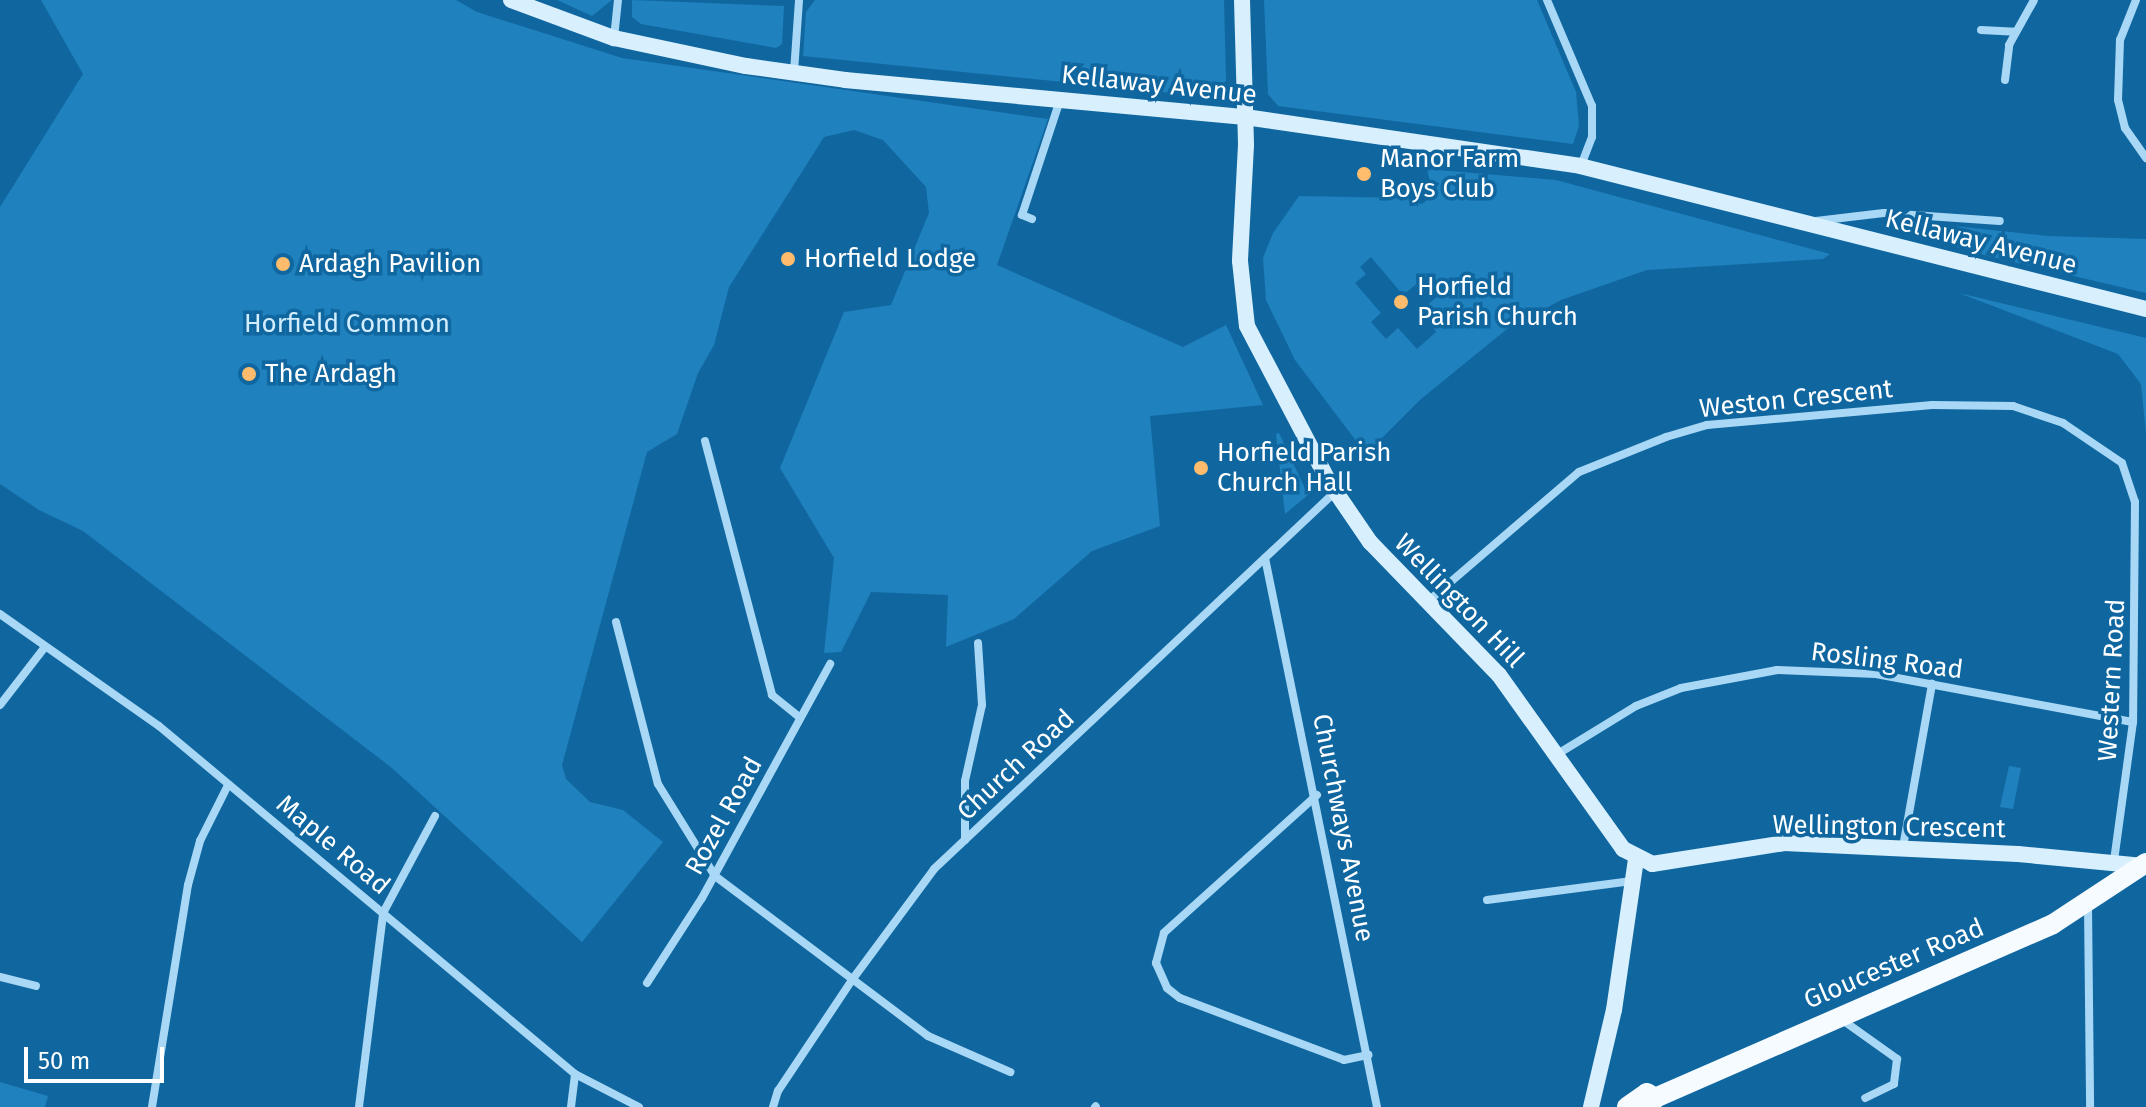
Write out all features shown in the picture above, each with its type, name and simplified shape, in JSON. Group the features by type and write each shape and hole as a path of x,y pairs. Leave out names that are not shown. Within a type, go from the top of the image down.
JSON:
{"main road":[{"name":"Gloucester Road","path":"1627,1107 1647,1093 1652,1102 1837,1016 2088,906 2144,865"}],"street":[{"name":"Kellaway Avenue","path":"511,0 614,38 794,72 1245,117 1580,166 2146,309"},
{"path":"614,38 618,0"},
{"path":"794,72 799,0"},
{"name":"Wellington Hill","path":"1242,0 1245,117 1240,261 1247,326 1335,492 1370,542 1425,604 1499,675 1607,828 1636,859"},
{"path":"1547,0 1592,106 1592,137 1580,166"},
{"path":"2005,80 2006,55 2015,32 2034,0"},
{"path":"2136,0 2120,40 2118,100 2125,128 2146,158"},
{"path":"1981,30 2015,32"},
{"path":"1032,219 1022,215 1060,100"},
{"name":"Kellaway Avenue","path":"1804,223 1884,213 2000,221"},
{"name":"Weston Crescent","path":"1425,604 1579,472 1707,425 1932,405 2013,406 2063,423 2106,448 2122,463 2135,502"},
{"path":"705,441 772,695 800,718"},
{"name":"Church Road","path":"773,1107 778,1091 913,893 965,840 1335,492"},
{"name":"Western Road","path":"2114,860 2133,722 2135,502"},
{"name":"Churchways Avenue","path":"1265,558 1317,795 1377,1107"},
{"name":"Maple Road","path":"0,614 159,726 575,1074 639,1107"},
{"path":"616,622 658,784 715,876 928,1036 1010,1072"},
{"path":"965,840 965,781 982,705 978,643"},
{"path":"0,705 45,647"},
{"name":"Rozel Road","path":"647,983 715,876 830,664"},
{"name":"Rosling Road","path":"1556,755 1636,706 1730,676 1823,668 1932,684 2133,722"},
{"path":"1903,847 1932,684"},
{"path":"152,1107 188,885 204,830 228,785"},
{"path":"1317,795 1164,933 1156,963 1167,988 1180,998 1344,1060 1368,1055"},
{"path":"359,1107 383,913 435,816"},
{"name":"Wellington Crescent","path":"1636,859 1670,864 1784,843 1903,847 2114,860 2144,865"},
{"path":"1591,1107 1614,1010 1636,859"},
{"path":"1487,900 1633,881"},
{"path":"2088,906 2090,1107"},
{"path":"0,977 36,986"},
{"path":"1837,1016 1897,1059 1894,1084 1865,1098"},
{"path":"571,1107 575,1074"}],"green space":[{"name":"Horfield Common","path":"41,0 456,0 477,12 622,58 1048,119 997,265 1183,347 1226,325 1263,405 1150,416 1160,526 1092,551 1014,619 946,647 948,595 871,592 841,652 824,653 834,558 780,468 844,312 891,305 929,213 926,187 883,140 854,130 824,137 729,287 714,345 698,373 677,434 647,452 562,765 566,779 590,802 623,810 663,842 582,942 392,768 83,531 39,510 0,484 0,207 83,74"},
{"path":"557,0 612,0 592,16"},
{"path":"632,0 784,6 782,44 776,48 641,24 632,17"},
{"path":"815,0 1224,0 1226,81 1203,96 803,56 806,12"},
{"path":"1264,0 1537,0 1576,92 1579,126 1573,144 1278,106 1268,94"},
{"path":"1427,169 1556,180 1830,254 1823,259 1647,270 1561,300 1507,329 1421,399 1366,454 1295,360 1266,300 1263,258 1273,233 1299,196 1405,198 1422,204 1433,195","holes":["1371,257 1403,295 1425,277 1440,294 1423,309 1436,332 1417,349 1398,328 1386,339 1371,322 1381,313 1355,283 1366,274 1360,267"]},
{"path":"1888,219 2049,236 2146,239 2146,293 1988,256 1885,227"},
{"path":"1959,293 2146,338 2146,433 2141,384 2118,354"},
{"path":"1279,433 1308,495 1285,514 1276,434"},
{"path":"2009,766 2021,768 2013,809 2000,807"},
{"path":"0,1082 48,1096 45,1107 0,1107"}],"place":[{"name":"Manor Farm Boys Club","path":"1364,174"},
{"name":"Horfield Lodge","path":"788,259"},
{"name":"Ardagh Pavilion","path":"283,264"},
{"name":"Horfield Parish Church","path":"1401,302"},
{"name":"The Ardagh","path":"249,374"},
{"name":"Horfield Parish Church Hall","path":"1201,468"}]}
